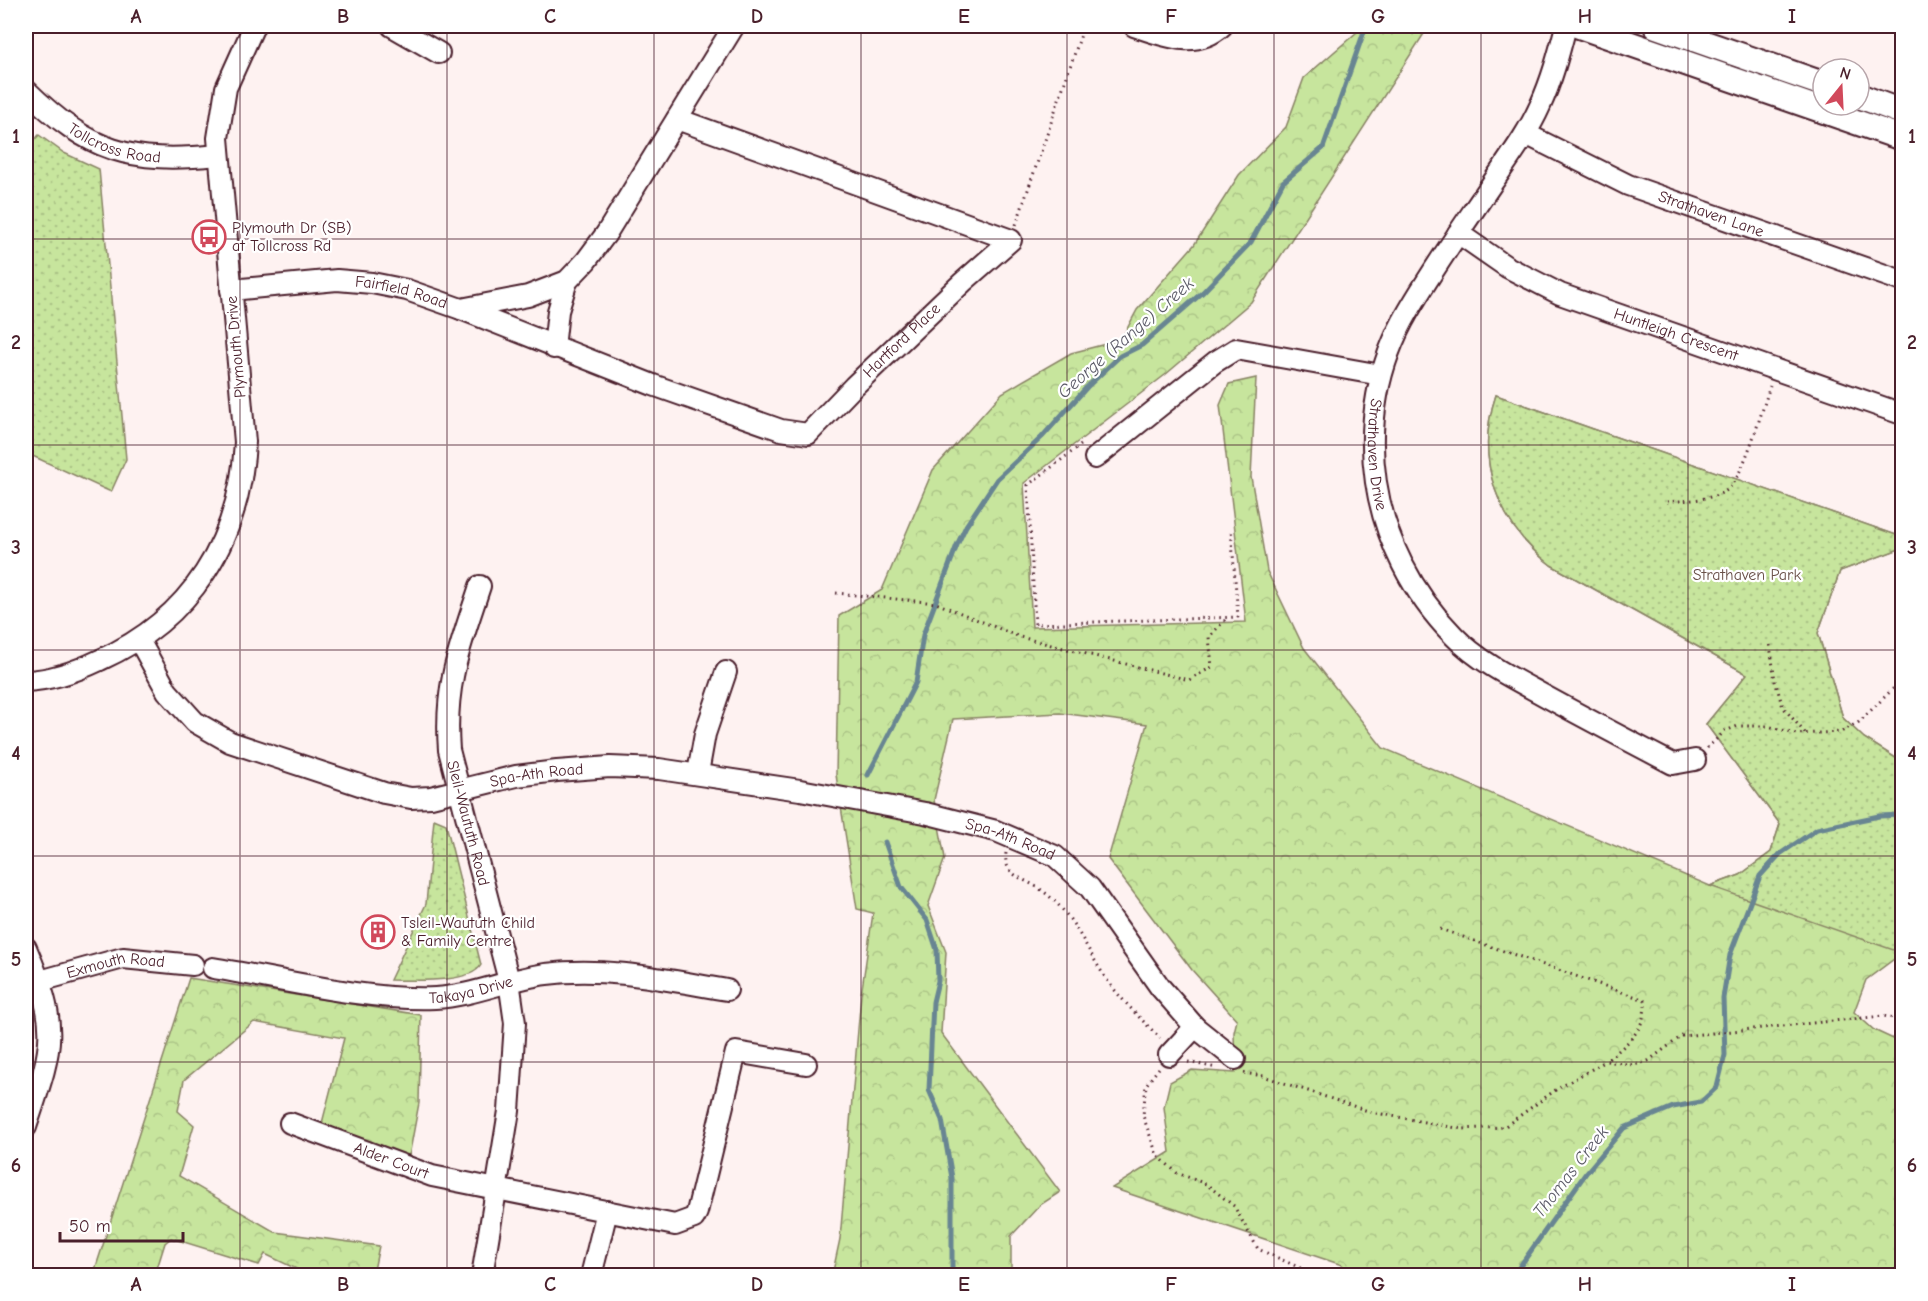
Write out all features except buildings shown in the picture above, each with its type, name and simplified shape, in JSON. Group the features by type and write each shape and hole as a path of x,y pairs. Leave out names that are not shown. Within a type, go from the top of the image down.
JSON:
{"main road":[{"path":"1579,26 1902,138"},
{"path":"1656,26 1811,80"},
{"path":"1871,100 1902,112"}],"street":[{"name":"Plymouth Drive","path":"26,681 76,671 139,640 167,618 198,582 219,548 233,514 241,483 245,441 219,155 219,121 226,88 254,26"},
{"path":"392,26 439,53"},
{"name":"Fairfield Road","path":"231,290 337,280 372,282 416,293 461,309 528,296 567,281 586,261 606,234 734,26"},
{"path":"1134,26 1168,37 1191,40 1212,34 1222,26"},
{"name":"Strathaven Drive","path":"1566,26 1554,71 1526,134 1458,233 1407,313 1381,375 1371,442 1373,472 1384,527 1414,588 1455,637 1502,672 1673,764 1694,760"},
{"name":"Tollcross Road","path":"26,90 70,129 88,141 118,153 174,157 219,155"},
{"path":"677,119 1011,240"},
{"name":"Strathaven Lane","path":"1526,134 1628,185 1902,281"},
{"name":"Huntleigh Crescent","path":"1458,233 1507,267 1560,294 1902,414"},
{"name":"Hartford Place","path":"461,309 554,348 781,430 808,434 854,386 946,298 1011,240"},
{"name":"Fairfield Road","path":"554,348 558,310 567,281"},
{"path":"1089,451 1236,349 1381,375"},
{"name":"Sleil-Waututh Road","path":"480,586 454,663 448,697 448,750 509,981 515,1014 514,1059 482,1275"},
{"name":"Spa-Ath Road","path":"139,640 167,691 195,722 230,742 384,793 411,798 458,791 516,776 556,771 610,768 698,773 926,813 996,831 1055,856 1090,888 1160,987 1231,1066"},
{"path":"698,773 705,734 726,672"},
{"path":"26,948 40,981 49,1011 51,1038 45,1068 26,1127"},
{"name":"Exmouth Road","path":"40,981 90,965 123,958 193,965"},
{"name":"Takaya Drive","path":"213,968 399,998 435,998 467,994 509,981 547,973 601,971 726,990"},
{"path":"1172,1052 1195,1028"},
{"name":"Alder Court","path":"290,1123 410,1170 432,1176 496,1187 675,1225 694,1218 700,1204 736,1052 806,1064"},
{"path":"591,1275 607,1211"}],"path":[{"path":"1011,240 1084,26"},
{"path":"1667,502 1713,497 1729,489 1747,453 1775,369"},
{"path":"1089,451 1028,485 1035,624 1238,617 1231,529"},
{"path":"836,593 936,603 1020,637 1189,680 1212,667 1209,637 1228,617"},
{"path":"1770,645 1775,681 1783,707 1805,733"},
{"path":"1694,760 1725,731 1738,726 1768,726 1796,734 1841,732 1859,722 1902,680"},
{"path":"1006,852 1005,864 1009,871 1040,889 1062,908 1078,930 1105,977 1129,1008 1172,1052 1231,1066 1371,1112 1462,1129 1504,1126 1557,1089 1606,1061 1632,1039 1646,1017 1645,1000 1440,929"},
{"path":"1606,1061 1634,1065 1648,1061 1682,1036 1883,1016 1902,1019"},
{"path":"1172,1052 1146,1085 1143,1116 1157,1155 1177,1173 1206,1184 1234,1206 1258,1249 1318,1275"}],"green space":[{"path":"1364,26 1429,26 1251,302 1165,375 1024,483 1032,627 1246,622 1220,405 1229,384 1256,378 1251,477 1267,571 1304,648 1383,748 1710,886 1740,875 1771,852 1780,824 1706,724 1747,674 1551,565 1532,549 1504,510 1489,467 1490,419 1496,395 1902,537 1902,548 1840,571 1818,633 1843,718 1864,738 1902,762 1902,953 1866,980 1854,1012 1874,1030 1902,1043 1902,1255 1892,1276 1353,1275 1342,1265 1112,1188 1170,1152 1164,1107 1170,1082 1192,1070 1235,1073 1234,1032 1237,1020 1192,970 1108,859 1147,724 1060,713 953,719 934,800 945,858 928,906 946,952 941,1033 1060,1192 1040,1205 1011,1236 1011,1275 832,1276 840,1239 861,995 873,913 857,909 836,775 839,616 882,590 933,470 1002,393 1071,353 1121,340 1137,310 1194,245 1239,175 1286,127 1304,78"},
{"path":"39,135 64,153 99,169 126,459 111,492 26,453 26,149"},
{"name":"Strathaven Park","path":"1496,395 1902,537 1902,548 1840,571 1818,633 1843,718 1864,738 1902,762 1902,953 1710,886 1740,875 1771,852 1780,824 1706,724 1747,674 1551,565 1532,549 1504,510 1489,467 1490,419"},
{"path":"434,819 446,824 481,965 475,971 453,978 390,980 426,904"},
{"path":"189,978 421,1015 419,1103 408,1162 321,1127 344,1038 254,1022 184,1080 178,1111 194,1125 179,1176 275,1232 379,1246 373,1275 309,1275 265,1254 259,1265 171,1238 165,1243 155,1275 93,1276"}],"waterway":[{"name":"George (Range) Creek","path":"868,775 916,682 923,635 957,545 966,526 997,479 1042,437 1087,387 1120,356 1142,345 1203,292 1251,242 1283,182 1323,148 1366,26"},
{"name":"Thomas Creek","path":"1513,1276 1586,1173 1624,1128 1673,1107 1701,1102 1717,1087 1725,1055 1723,998 1730,955 1760,876 1780,854 1817,829 1879,816 1902,815"},
{"name":"George (Range) Creek","path":"885,842 901,887 927,920 937,950 938,981 933,1002 929,1090 942,1120 952,1178 952,1276"}],"place":[{"name":"Plymouth Dr (SB) at Tollcross Rd","path":"209,237"},
{"name":"Tsleil-Waututh Child & Family Centre","path":"378,932"}]}
